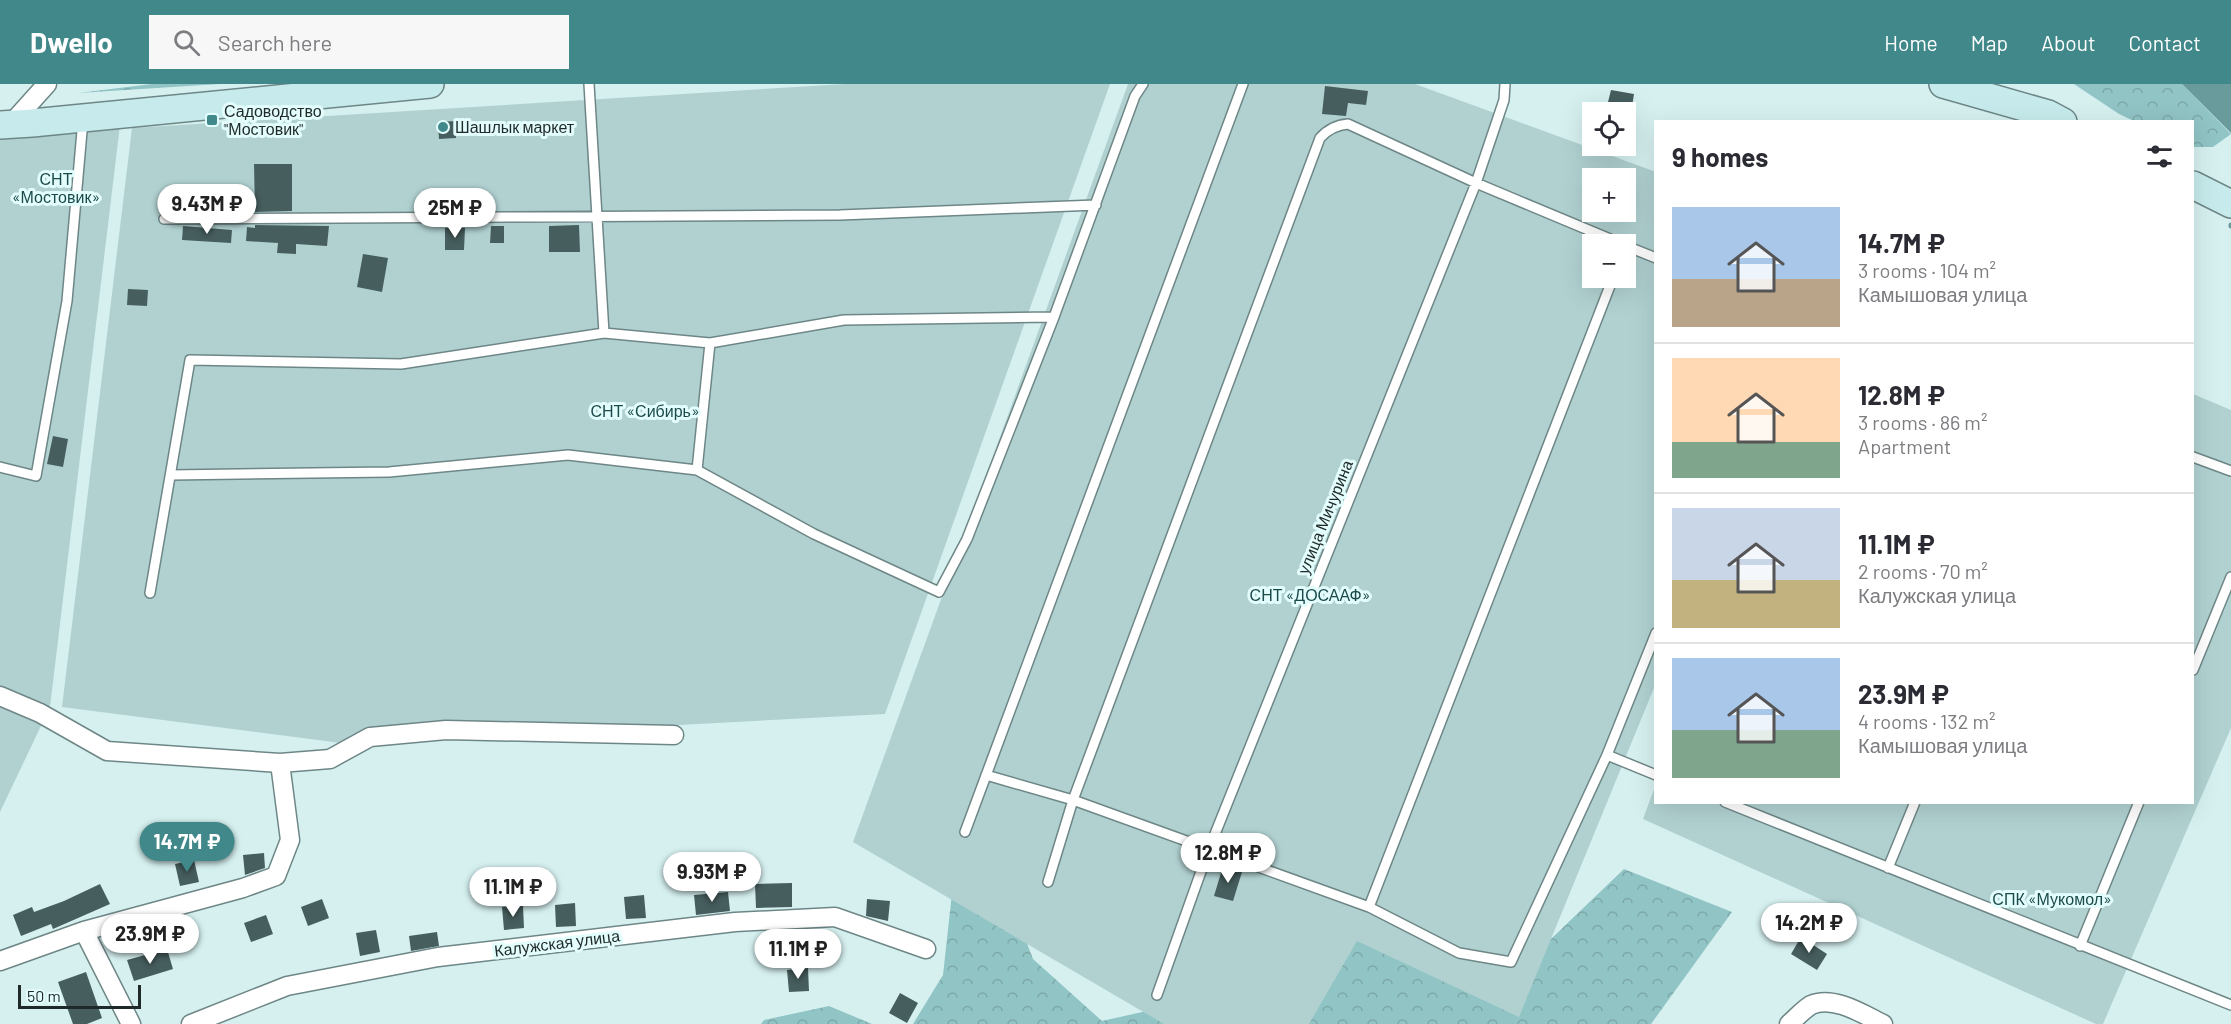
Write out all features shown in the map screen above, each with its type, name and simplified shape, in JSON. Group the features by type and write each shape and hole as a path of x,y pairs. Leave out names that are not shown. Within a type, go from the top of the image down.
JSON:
{"main road":[{"path":"5,124 430,84"},
{"path":"1943,84 2048,114 2059,120"},
{"path":"2194,186 2231,204"}],"street":[{"path":"5,124 48,84"},
{"path":"0,696 40,712 107,751 280,763 330,759 370,737 446,730 674,735"},
{"path":"0,961 84,931 243,888 276,876 290,840 280,763"},
{"name":"Калужская улица","path":"191,1024 287,986 368,970 438,957 735,922 835,916 927,949"},
{"path":"84,931 131,1024"},
{"path":"1789,1024 1809,1006 1823,1001 1839,1004 1883,1024"}],"lane":[{"path":"589,84 604,333"},
{"path":"171,475 389,472 568,455 697,470 814,534 939,592 967,539 1054,317 1135,96 1143,84"},
{"path":"965,832 1243,84"},
{"name":"улица Мичурина","path":"1157,995 1209,849 1476,183 1504,100 1505,84"},
{"path":"0,467 36,477 67,301 83,118"},
{"path":"1048,882 1073,800 1320,138 1338,125 1348,124 1476,183 1598,234"},
{"path":"164,219 840,215 1096,205"},
{"path":"1636,250 1654,257"},
{"path":"1368,907 1609,288"},
{"path":"150,593 190,360 401,364 604,333 710,343 844,320 1054,317"},
{"path":"697,470 710,343"},
{"path":"2194,457 2231,471"},
{"path":"2194,668 2231,577"},
{"path":"986,775 1073,800 1368,907 1459,953 1511,963 1607,755 1654,638"},
{"path":"1607,755 1654,774"},
{"path":"1730,804 2231,1005"},
{"path":"1888,868 1914,804"},
{"path":"2080,946 2138,804"}],"green space":[{"path":"152,84 220,84 78,93"},
{"name":"СНТ «Сибирь»","path":"845,84 1110,84 885,714 341,743 62,707 132,128"},
{"name":"СНТ «ДОСААФ»","path":"1128,84 1415,84 1582,145 1582,156 1612,156 1654,171 1654,688 1519,1017 1357,941 1309,1024 1164,1024 853,842"},
{"path":"2074,84 2182,84 2231,134 2213,147 2194,147 2194,120 2132,120"},
{"name":"СНТ «Мостовик»","path":"120,125 50,707 0,812 0,136"},
{"name":"СПК «Мукомол»","path":"2194,394 2231,410 2231,728 2103,1024 2096,1024 1643,819 1654,789 1654,804 2194,804"},
{"path":"1624,869 1732,912 1651,1024 1290,1024 1364,928 1509,979"},
{"path":"953,884 1009,896 1033,959 1102,1021 1160,1008 1204,1024 913,1024 943,975"},
{"path":"829,1006 872,1024 761,1024 764,1020"}],"shaded area":[{"path":"2182,84 2231,84 2231,133"}],"building":[{"path":"1325,86 1368,91 1366,105 1348,103 1346,116 1322,114"},
{"path":"1611,90 1634,94 1633,102 1608,102"},
{"path":"455,121 456,138 439,139 438,122"},
{"path":"254,164 292,164 292,211 255,212"},
{"path":"255,225 329,226 327,246 296,244 296,254 277,253 278,243 246,241 247,227 255,228"},
{"path":"579,225 580,252 549,252 549,226"},
{"path":"183,226 232,230 231,243 182,240"},
{"path":"491,226 504,226 504,243 490,243"},
{"path":"445,228 465,228 464,250 445,250"},
{"path":"363,254 388,258 382,292 357,287"},
{"path":"128,289 148,290 147,306 127,305"},
{"path":"53,436 68,439 63,467 47,464"},
{"path":"264,853 265,868 245,875 243,855"},
{"path":"194,860 199,882 180,886 175,864"},
{"path":"1223,866 1242,872 1233,901 1214,896"},
{"path":"792,883 792,907 756,908 755,884"},
{"path":"100,884 110,904 53,929 51,924 21,936 13,915 32,907 34,912"},
{"path":"728,892 730,911 696,915 694,895"},
{"path":"644,895 646,918 626,919 624,897"},
{"path":"322,899 329,918 308,926 301,907"},
{"path":"867,899 890,901 888,921 866,916"},
{"path":"575,903 576,926 556,927 555,905"},
{"path":"523,906 524,928 504,930 502,907"},
{"path":"266,915 273,934 251,942 244,923"},
{"path":"376,930 380,952 360,956 356,933"},
{"path":"437,932 439,946 411,951 409,936"},
{"path":"1801,937 1827,954 1817,970 1791,954"},
{"path":"167,949 173,969 134,981 127,960"},
{"path":"808,968 809,991 789,992 787,970"},
{"path":"86,972 102,1018 87,1024 73,1024 58,982"},
{"path":"900,993 918,1003 907,1023 889,1013"}],"place":[{"name":"Садоводство \"Мостовик\"","path":"212,120"},
{"name":"Шашлык маркет","path":"443,127"}]}
